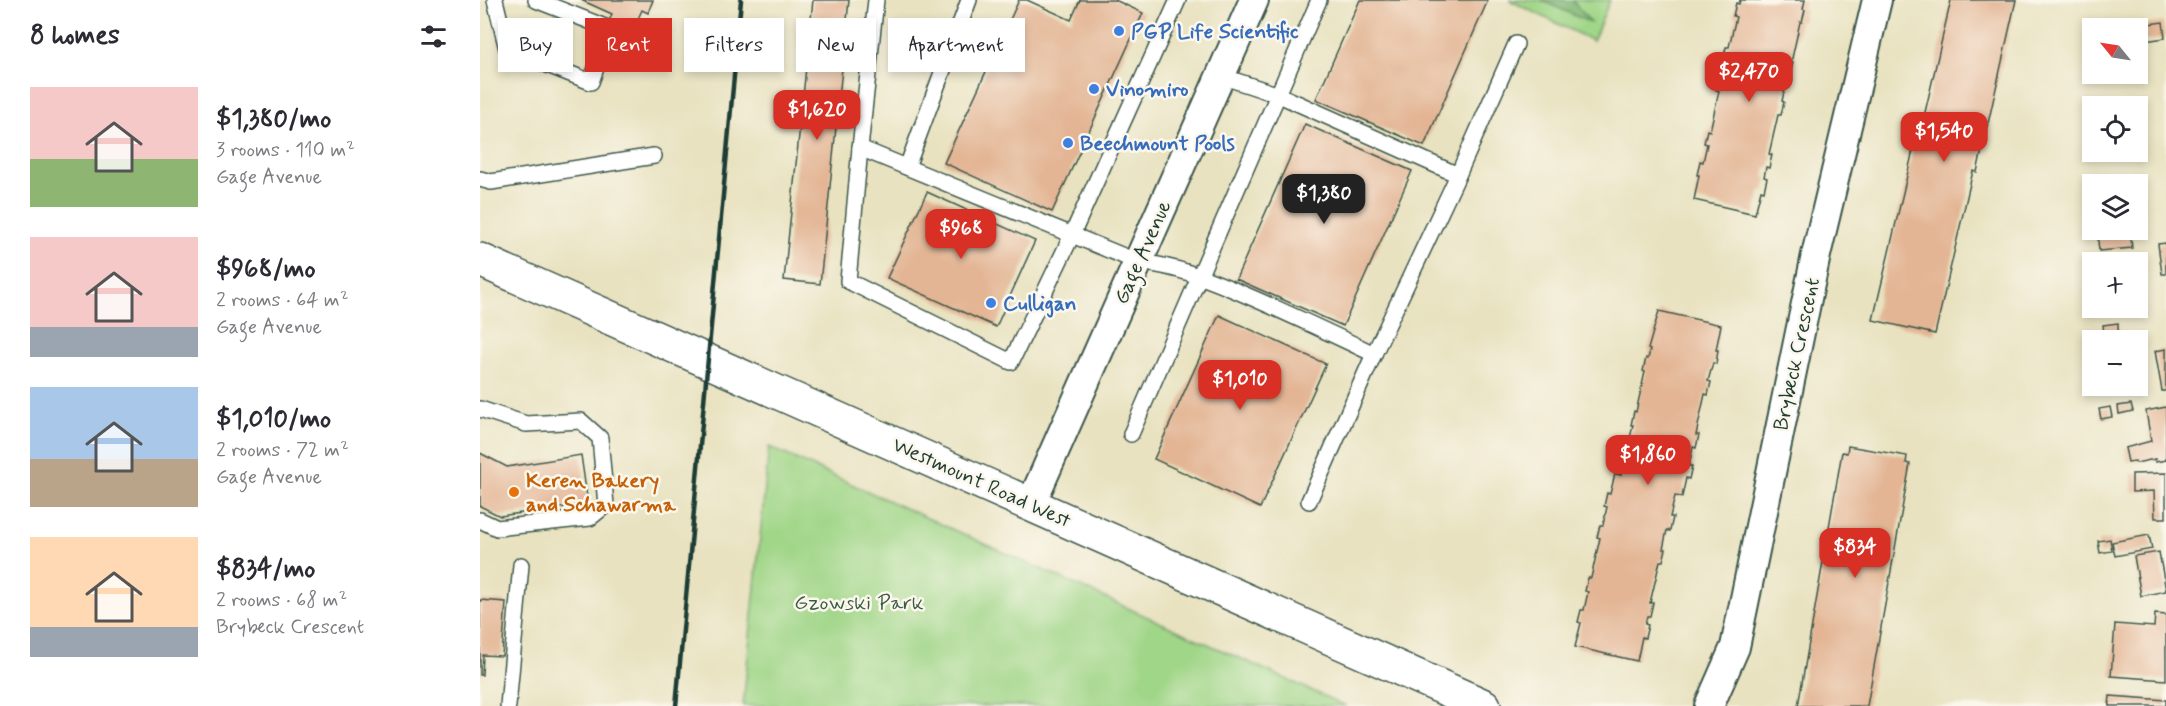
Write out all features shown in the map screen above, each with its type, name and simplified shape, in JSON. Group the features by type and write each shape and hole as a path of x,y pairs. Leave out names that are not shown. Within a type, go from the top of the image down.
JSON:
{"main road":[{"name":"Westmount Road West","path":"480,260 1484,706"}],"street":[{"name":"Gage Avenue","path":"1031,504 1254,0"},
{"name":"Brybeck Crescent","path":"1709,706 1735,646 1816,255 1877,0"}],"lane":[{"path":"495,0 507,49 591,82 610,29 536,0"},
{"path":"876,0 848,281 1011,362 1072,235 1178,0"},
{"path":"908,167 969,0"},
{"path":"1131,434 1319,0"},
{"path":"1310,501 1374,354 1458,175 1516,44"},
{"path":"1221,76 1279,95 1458,175"},
{"path":"860,148 1138,262 1200,275 1374,354"},
{"path":"480,179 491,182 654,156"},
{"path":"480,409 526,424 581,422 600,438 606,505 590,518 497,528 480,520"},
{"path":"508,706 521,565"}],"green space":[{"path":"1509,0 1610,0 1593,41"},
{"path":"1541,0 1572,0 1591,23"},
{"name":"Gzowski Park","path":"769,447 1346,706 743,706"}],"building":[{"path":"581,0 653,0 648,13 642,10 638,18 610,18 612,14"},
{"path":"813,0 849,0 847,18 811,18"},
{"path":"1019,0 1027,0 1071,20 1080,0 1115,0 1143,13 1052,212 944,163 986,72 1025,72 1025,18 1011,18"},
{"path":"1360,0 1488,0 1424,146 1316,99"},
{"path":"1740,0 1805,0 1803,9 1805,10 1802,22 1800,22 1790,75 1788,74 1781,115 1778,115 1769,154 1772,155 1769,168 1766,167 1764,177 1767,178 1764,191 1761,190 1755,214 1694,200 1700,161 1703,162 1707,144 1704,143 1707,130 1710,131 1719,91 1716,90 1719,78 1721,79 1726,47 1729,47 1736,17 1733,16 1736,3 1739,4"},
{"path":"1951,0 2016,0 1977,172 1973,171 1935,334 1873,320"},
{"path":"2163,22 2165,38 2148,41 2148,24"},
{"path":"806,72 842,72 820,284 784,280"},
{"path":"1305,124 1412,171 1343,326 1236,279"},
{"path":"927,192 1035,241 996,327 887,278"},
{"path":"2098,240 2131,240 2132,248 2099,251"},
{"path":"2166,243 2166,274 2162,274 2158,244"},
{"path":"1659,311 1721,325 1716,364 1713,363 1708,381 1711,382 1708,395 1705,394 1696,435 1699,435 1696,448 1693,447 1689,466 1692,466 1689,479 1686,478 1682,497 1675,496 1670,517 1673,517 1670,531 1667,530 1663,549 1666,549 1663,561 1660,561 1650,603 1653,603 1650,616 1647,616 1645,624 1648,625 1645,638 1642,637 1637,661 1575,647 1581,623 1578,622 1581,610 1584,610 1588,592 1585,591 1588,578 1591,578 1600,538 1597,537 1600,525 1603,525 1607,507 1604,506 1607,493 1610,494 1615,474 1621,475 1626,455 1623,455 1627,442 1629,443 1634,411 1636,412 1645,372 1643,371 1650,350 1648,349"},
{"path":"1219,315 1326,364 1260,508 1154,459"},
{"path":"2118,323 2118,330 2104,330 2103,325"},
{"path":"2166,349 2166,391 2162,391 2155,351"},
{"path":"2131,404 2133,411 2119,414 2118,406"},
{"path":"2110,407 2112,417 2101,419 2099,409"},
{"path":"2166,407 2166,460 2128,462 2125,448 2151,441 2146,411"},
{"path":"1848,446 1907,456 1906,463 1910,464 1867,706 1798,706 1842,452 1847,453"},
{"path":"480,453 507,467 581,455 588,504 500,516 480,506"},
{"path":"2166,473 2166,518 2155,518 2154,491 2132,492 2132,474"},
{"path":"2149,535 2152,549 2115,556 2112,542"},
{"path":"2110,539 2112,551 2100,553 2098,541"},
{"path":"2159,552 2166,591 2141,596 2134,556"},
{"path":"480,600 506,602 502,656 483,655 482,675 480,675"},
{"path":"2155,614 2166,615 2166,680 2111,676 2115,624 2154,627"},
{"path":"2110,696 2166,700 2166,706 2109,706"}],"railway":[{"path":"676,706 741,0"}],"place":[{"name":"PGP Life Scientific","path":"1119,31"},
{"name":"Vinomiro","path":"1094,89"},
{"name":"Beechmount Pools","path":"1068,143"},
{"name":"Culligan","path":"991,303"},
{"name":"Keren Bakery and Schawarma","path":"514,492"}]}
